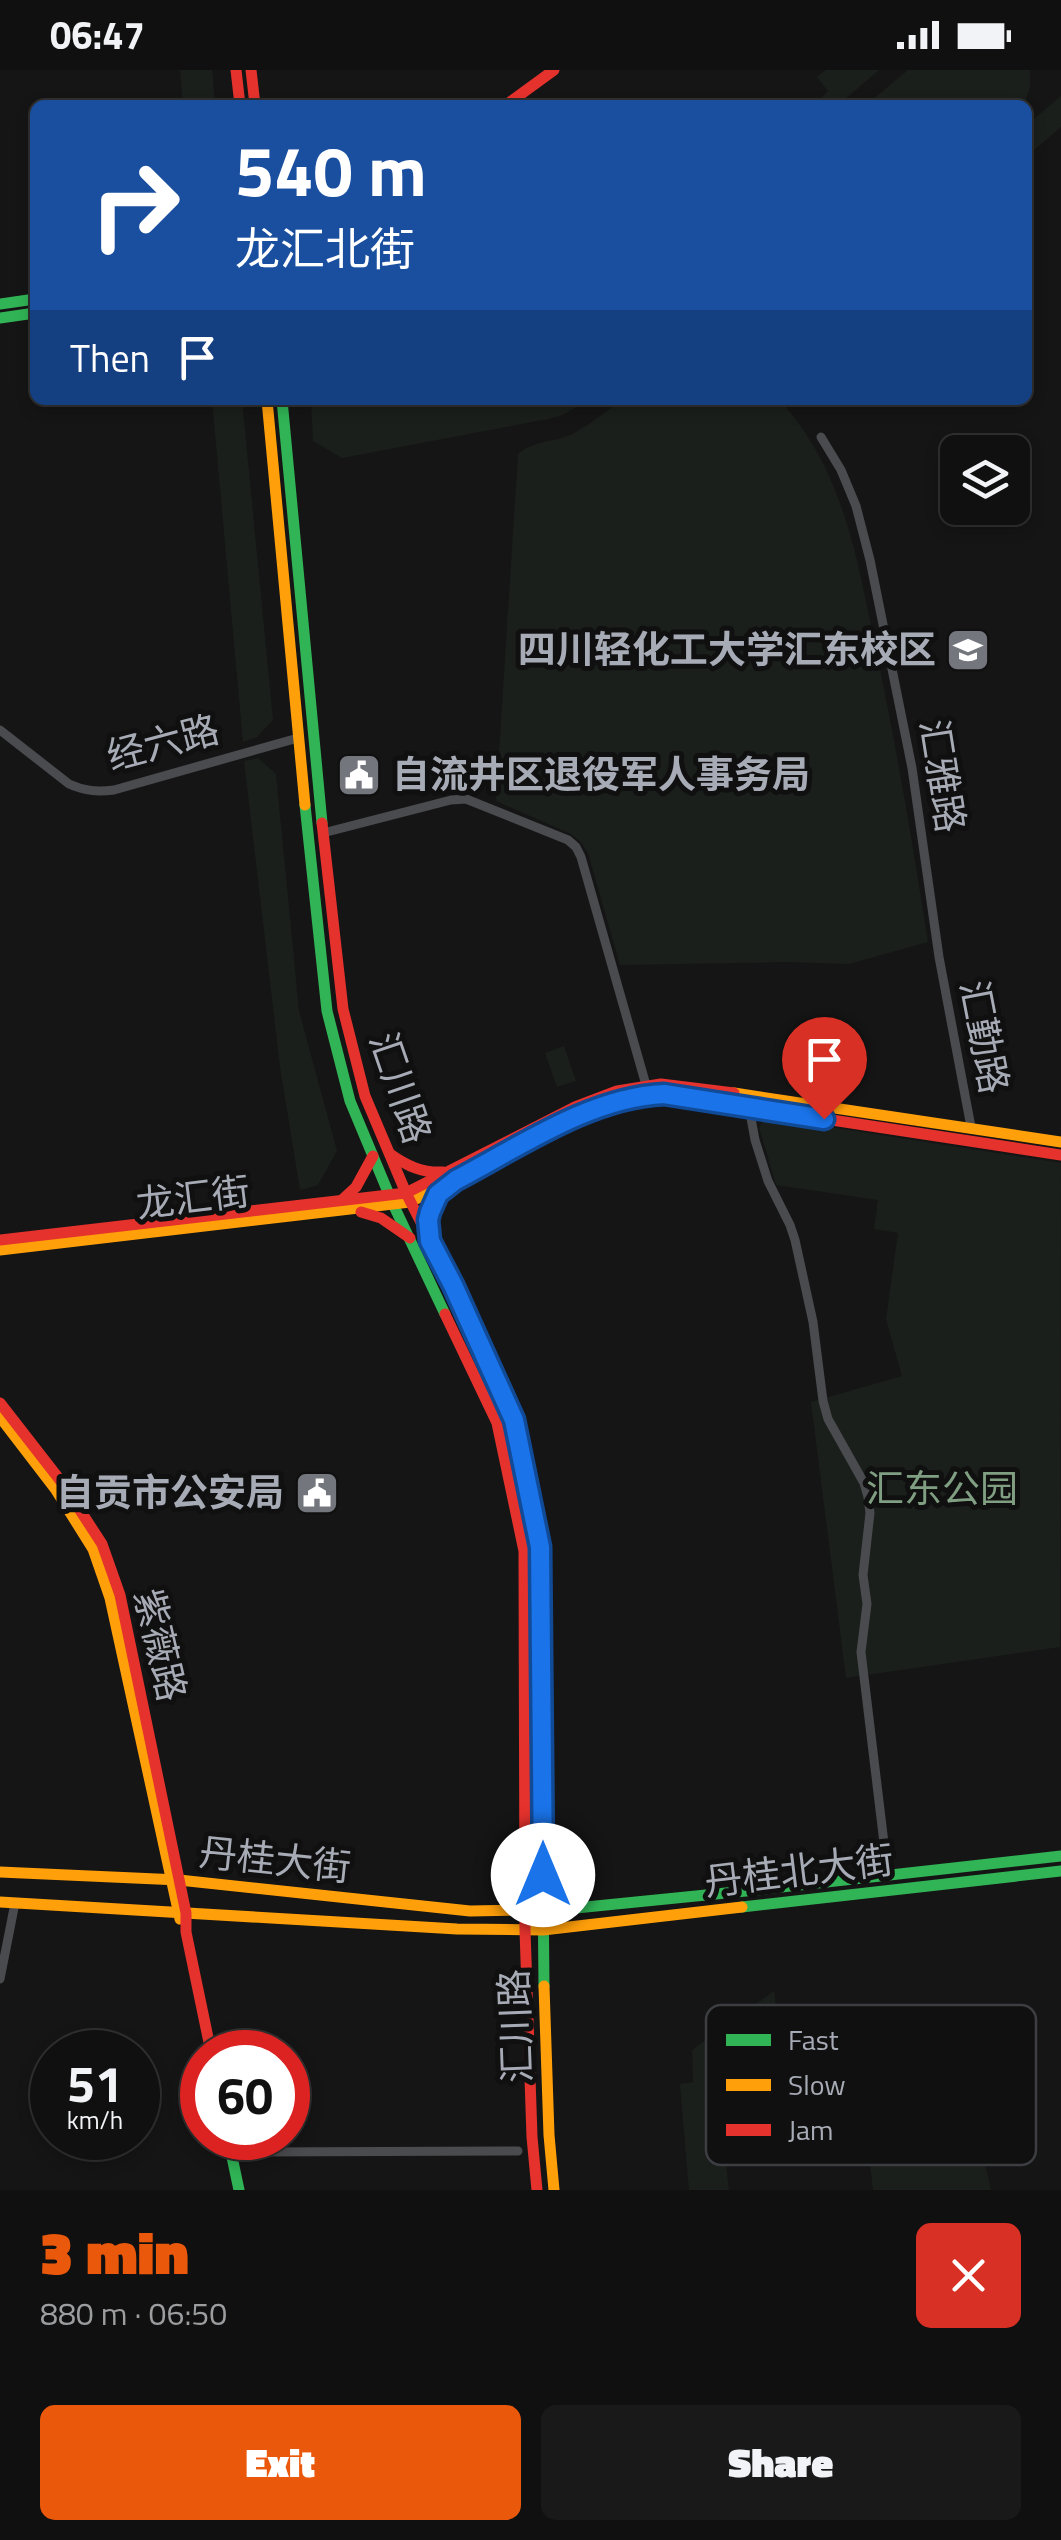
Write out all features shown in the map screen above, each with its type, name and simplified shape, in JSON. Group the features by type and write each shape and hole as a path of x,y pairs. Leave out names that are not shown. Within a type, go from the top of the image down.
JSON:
{"main road":[{"path":"236,70 239,100"},
{"path":"251,70 254,100"},
{"path":"513,100 554,70"},
{"path":"0,304 30,300"},
{"path":"0,318 30,314"},
{"name":"汇川路","path":"267,405 327,1010 350,1101 391,1199 497,1423 524,1550 525,1930 537,2190"},
{"name":"汇川路","path":"282,405 343,1008 365,1096 408,1198 453,1285 514,1420 540,1547 543,1930 554,2190"},
{"path":"430,1241 430,1212 438,1194 454,1175 575,1107 646,1085 710,1089 1061,1142"},
{"path":"390,1154 409,1168 454,1175 580,1115 619,1102 664,1094 1061,1156"},
{"path":"373,1156 345,1205 390,1222 410,1238"},
{"name":"龙汇街","path":"0,1250 408,1198 454,1175"},
{"name":"龙汇街","path":"0,1240 345,1205"},
{"name":"紫薇路","path":"1,1411 63,1484 102,1544 120,1595 206,2030"},
{"name":"丹桂北大街","path":"543,1911 1061,1856"},
{"name":"丹桂北大街","path":"0,1902 457,1929 543,1930 1061,1871"},
{"name":"丹桂大街","path":"0,1872 175,1880 470,1911 543,1911"},
{"path":"233,2160 239,2190"}],"street":[{"name":"汇雅路","path":"821,437 856,506 870,560 912,768 938,958"},
{"name":"经六路","path":"0,730 69,784 98,792 298,738"},
{"path":"323,834 466,798 568,840 581,857 646,1085"},
{"name":"汇勤路","path":"938,958 971,1128"},
{"path":"749,1107 768,1181 795,1240 828,1419 868,1497 863,1575 867,1604 861,1652 888,1876"},
{"path":"0,1980 15,1904"},
{"path":"310,2152 518,2151"}],"green space":[{"path":"180,70 212,70 215,100 183,100"},
{"path":"826,70 879,70 844,100 820,100 828,91 817,77"},
{"path":"908,70 1030,70 1026,100 872,100"},
{"path":"1061,96 1061,127 1032,152 1032,121"},
{"path":"212,405 242,405 273,720 257,737 243,742"},
{"path":"311,405 579,405 548,419 342,458 313,441"},
{"path":"615,405 784,405 802,429 834,489 855,552 898,762 928,942 849,964 620,965 588,853 580,841 496,801 518,454 530,446 572,434"},
{"path":"258,758 276,774 299,1011 337,1151 318,1185 300,1190 280,1067 244,761"},
{"path":"564,1046 576,1081 557,1087 545,1053"},
{"name":"汇东公园","path":"765,1117 1061,1163 1060,1647 846,1678 811,1402 902,1376 886,1319 898,1233 874,1229 878,1200 776,1185 759,1127"},
{"path":"774,1991 776,2005 755,2005"},
{"path":"706,2040 706,2165 726,2165 729,2190 689,2190 680,2084 693,2082 692,2050"},
{"path":"870,2165 985,2165 991,2190 873,2190"}],"traffic: fast":[{"path":"0,304 30,300"},
{"path":"0,318 30,314"},
{"path":"282,405 322,823"},
{"path":"305,805 327,1011 350,1101 445,1314"},
{"path":"430,1237 432,1212 444,1190"},
{"path":"540,1566 544,1986"},
{"path":"566,1909 1061,1856"},
{"path":"742,1907 1061,1871"},
{"path":"233,2160 239,2190"}],"traffic: slow":[{"path":"267,405 305,805"},
{"path":"734,1093 1061,1142"},
{"path":"0,1250 410,1202 579,1115 611,1104 666,1094 714,1102"},
{"path":"0,1417 56,1490 93,1549 110,1598 180,1919"},
{"path":"0,1872 179,1880 470,1911 566,1909"},
{"path":"0,1902 457,1929 543,1930 742,1907"},
{"path":"544,1986 554,2190"}],"traffic: jam":[{"path":"236,70 239,100"},
{"path":"251,70 254,100"},
{"path":"513,100 554,70"},
{"path":"322,823 343,1009 365,1096 406,1193 514,1420 540,1547 540,1566"},
{"path":"0,1240 406,1193 575,1107 617,1091 661,1084 734,1093"},
{"path":"714,1102 1061,1155"},
{"path":"390,1154 415,1168 443,1172"},
{"path":"343,1199 356,1187 373,1156"},
{"path":"361,1212 381,1218 410,1238"},
{"path":"445,1314 497,1423 524,1551 525,1930 537,2190"},
{"path":"0,1403 63,1484 102,1544 120,1595 206,2030"}],"place":[{"name":"四川轻化工大学汇东校区","path":"968,650"},
{"name":"自流井区退役军人事务局","path":"359,775"},
{"name":"自贡市公安局","path":"317,1493"}],"route":[{"path":"543,1875 540,1547 514,1420 430,1241 430,1212 438,1194 456,1180 580,1115 648,1095 664,1094 824,1119"}]}
